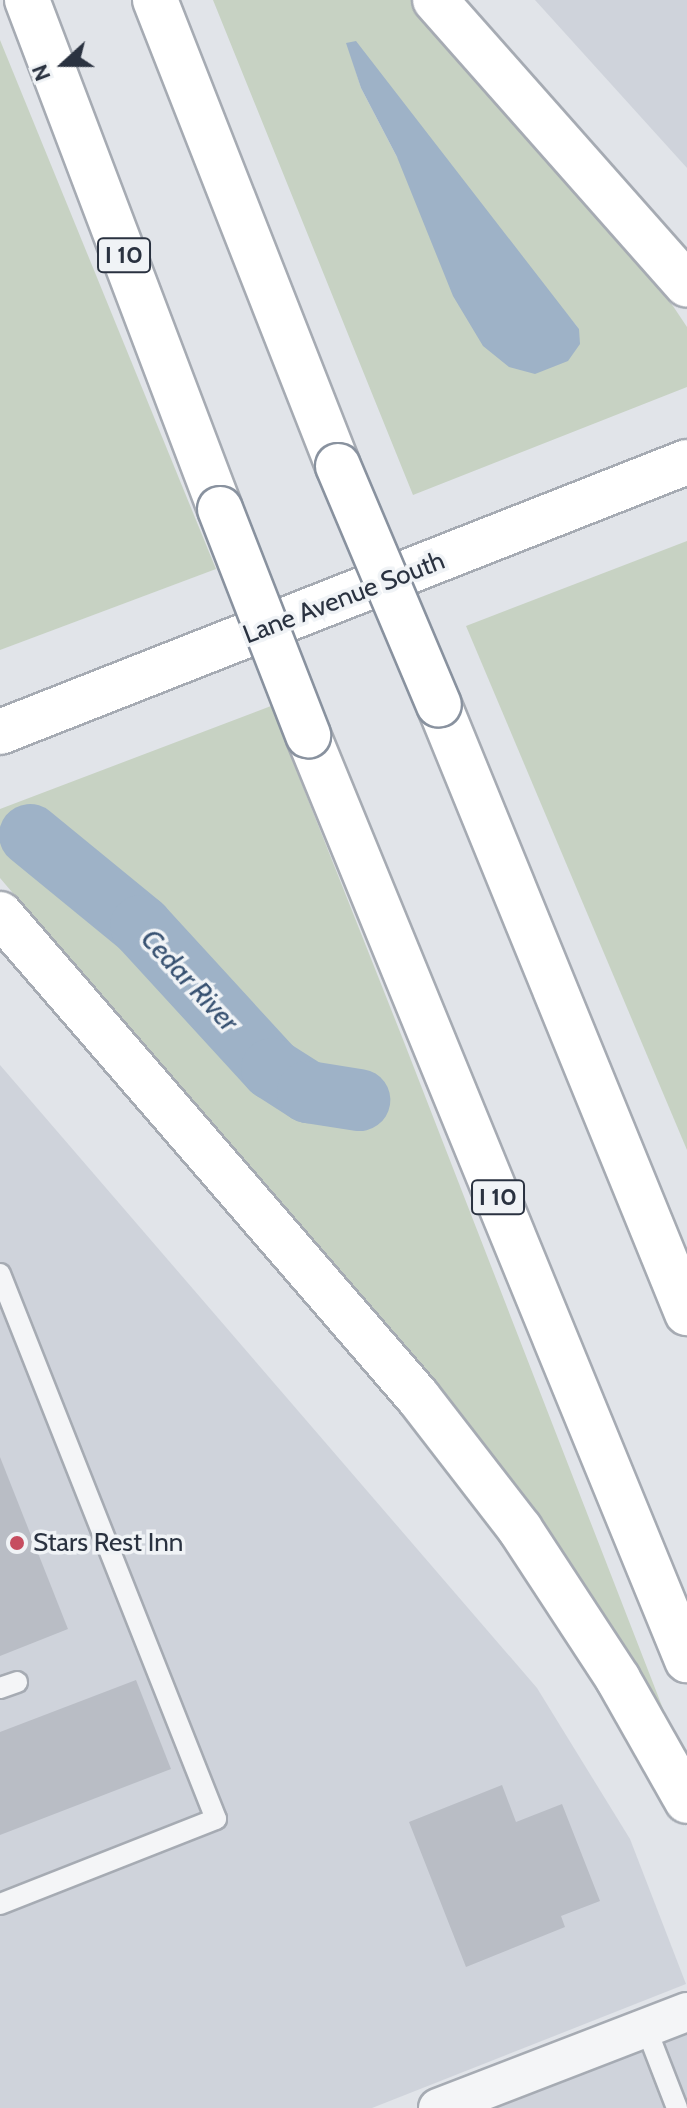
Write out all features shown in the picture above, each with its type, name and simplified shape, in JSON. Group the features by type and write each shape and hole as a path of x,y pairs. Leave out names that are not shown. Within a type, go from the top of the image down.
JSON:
{"main road":[{"name":"I 10","path":"27,0 308,735 687,1660"},
{"path":"155,0 338,466 687,1313"},
{"path":"435,0 687,285"},
{"name":"Lane Avenue South","path":"0,732 687,462"},
{"path":"0,914 418,1397 520,1529 618,1679 687,1801"}],"street":[{"path":"438,2108 687,2012"}],"lane":[{"path":"0,1274 216,1819 0,1904"},
{"path":"646,2028 677,2108"}],"shaded area":[{"path":"535,0 687,0 687,168"},
{"path":"0,1065 537,1688 630,1839 686,1984 372,2108 0,2108"},
{"path":"687,2026 687,2108 481,2108"}],"green space":[{"path":"213,0 415,0 673,306 687,327 687,387 413,495","holes":["347,43 579,329 397,157 361,88"]},
{"path":"0,40 216,569 0,650"},
{"path":"687,541 687,1150 466,626"},
{"path":"271,706 667,1719 661,1720 164,1071 0,878 0,809"}],"water":[{"path":"356,41 579,329 580,344 568,361 535,374 509,367 483,346 453,296 397,157 361,88 346,43"}],"building":[{"name":"Stars Rest Inn","path":"0,1457 68,1629 0,1656"},
{"path":"136,1680 171,1769 0,1835 0,1732"},
{"path":"502,1785 516,1822 562,1804 600,1901 561,1916 565,1927 466,1967 409,1822"}],"waterway":[{"name":"Cedar River","path":"30,835 141,926 272,1069 308,1092 359,1100"}],"place":[{"name":"Stars Rest Inn","path":"17,1543"}]}
